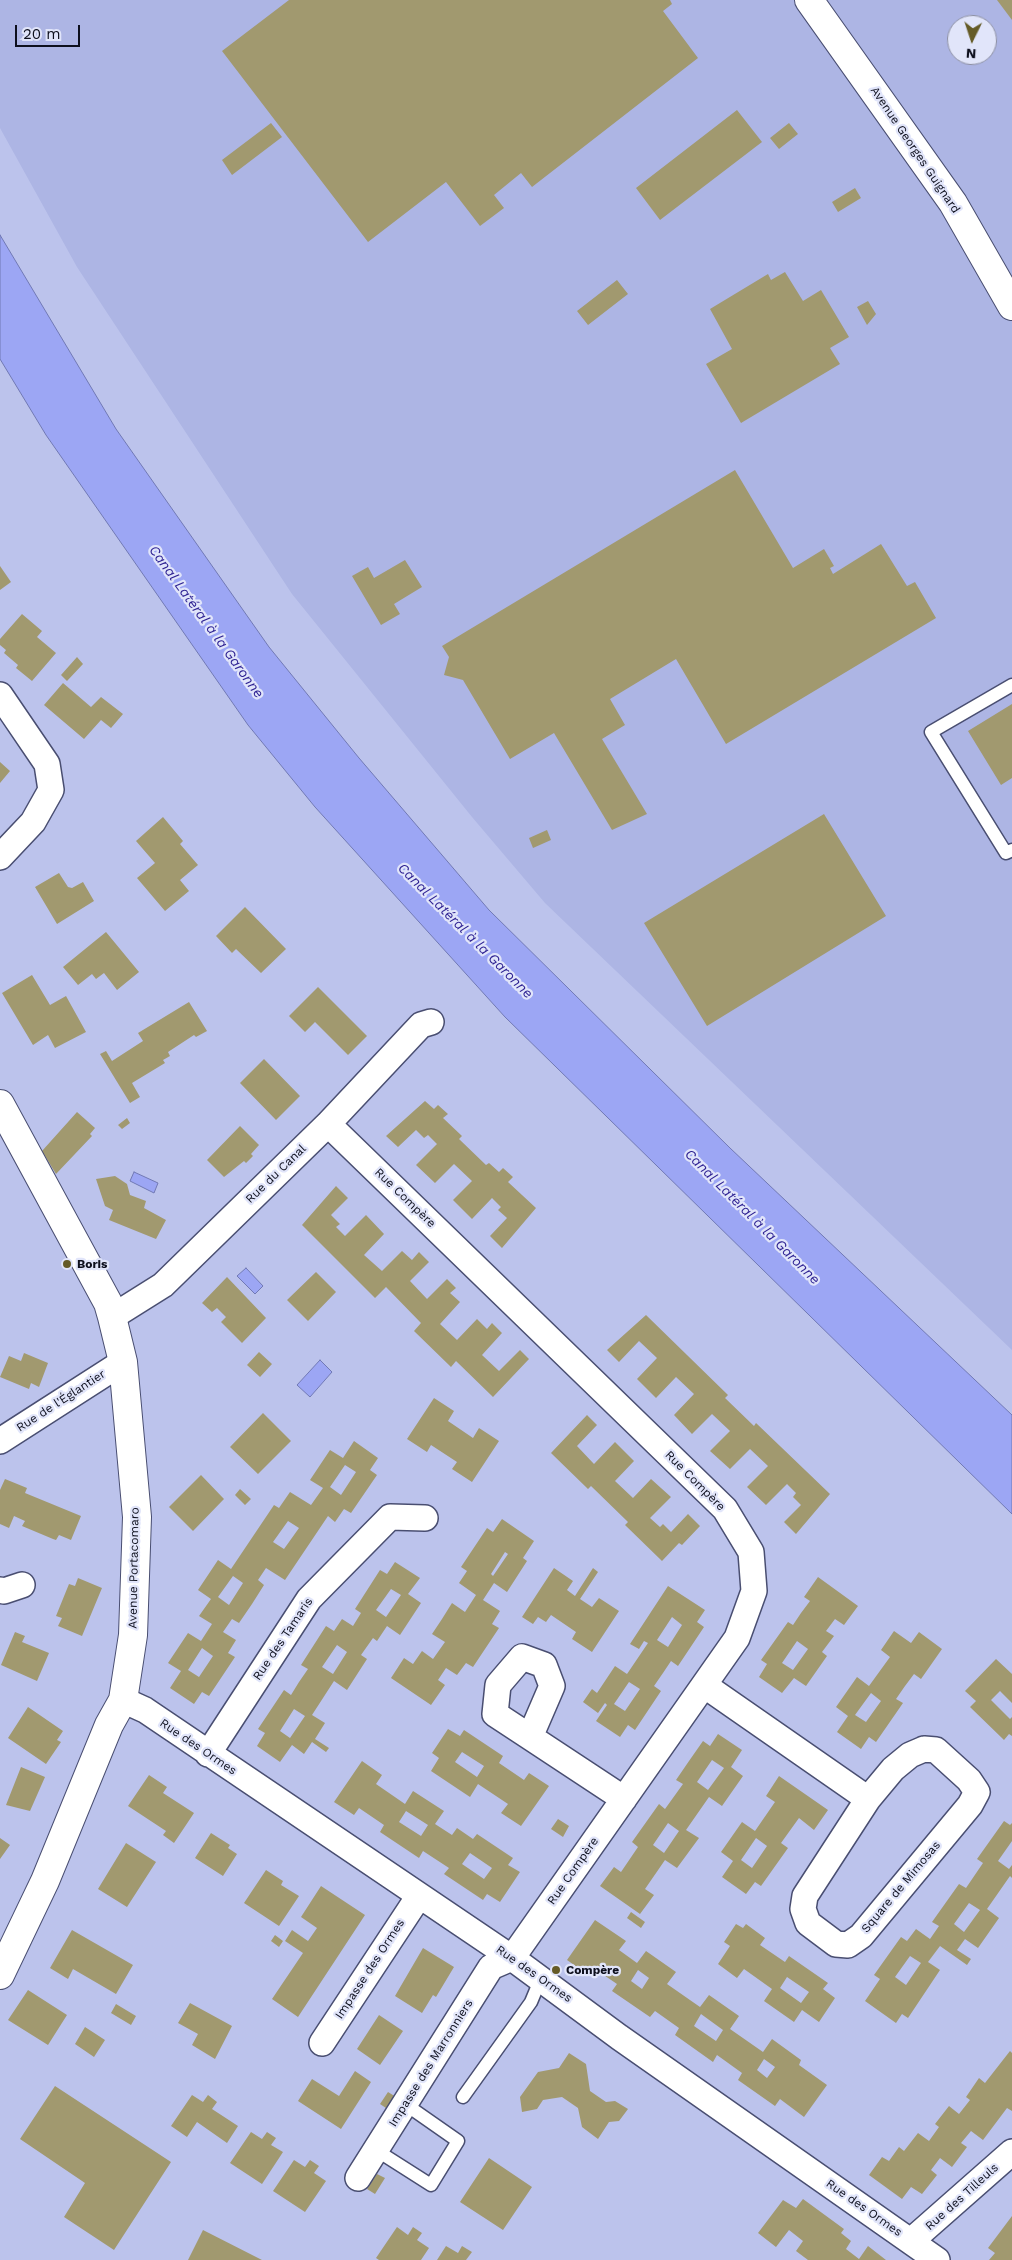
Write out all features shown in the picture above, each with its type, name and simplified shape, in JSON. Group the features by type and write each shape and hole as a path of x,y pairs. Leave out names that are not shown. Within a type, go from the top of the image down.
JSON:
{"street":[{"name":"Avenue Georges Guignard","path":"809,0 952,203 1012,306"},
{"path":"0,695 47,764 51,790 34,822 0,857"},
{"name":"Rue du Canal","path":"112,1317 163,1285 328,1124 421,1026 431,1022"},
{"name":"Avenue Portacomaro","path":"0,1104 108,1303 123,1362 137,1517 133,1635 123,1700 109,1725 45,1881 3,1960"},
{"name":"Rue Compère","path":"328,1124 725,1509 750,1552 754,1591 737,1638 512,1958"},
{"name":"Rue de l'Églantier","path":"0,1441 123,1362"},
{"name":"Rue des Tamaris","path":"208,1754 309,1599 390,1518 425,1518"},
{"path":"704,1685 868,1799"},
{"name":"Rue des Ormes","path":"123,1700 145,1710 512,1958 619,2037 912,2241 936,2260"},
{"path":"530,1737 624,1799"},
{"name":"Square de Mimosas","path":"924,1749 936,1750 969,1780 977,1792 970,1805 861,1936 848,1945 836,1944 808,1923 803,1910 805,1896 868,1799 893,1769 910,1755 924,1749"},
{"name":"Impasse des Ormes","path":"322,2043 419,1896"},
{"name":"Impasse des Marronniers","path":"358,2178 491,1967 512,1958"},
{"name":"Rue des Tilleuls","path":"912,2241 1012,2152"}],"lane":[{"path":"1012,685 931,732 1006,853 1012,850"},
{"path":"463,2097 531,2002 541,1978"},
{"path":"376,2150 431,2185 458,2141 405,2104"}],"shaded area":[{"path":"0,0 1012,0 1012,1350 545,903 472,817 292,594 77,267 0,128"}],"water":[{"name":"Canal Latéral à la Garonne","path":"0,235 116,429 269,647 359,758 489,910 730,1148 1012,1415 1012,1514 505,1017 315,807 248,725 46,435 0,359"},
{"path":"134,1172 158,1183 154,1193 130,1181"},
{"path":"246,1268 263,1286 255,1294 237,1276"},
{"path":"320,1360 332,1372 310,1397 297,1385"}],"building":[{"path":"289,0 670,0 672,4 663,11 698,58 532,187 521,173 494,195 504,208 480,226 446,182 368,242 222,51"},
{"path":"997,0 1012,0 1012,20"},
{"path":"737,110 762,142 660,220 636,188"},
{"path":"271,123 282,137 232,175 222,160"},
{"path":"789,123 798,134 779,149 770,138"},
{"path":"855,188 861,198 838,212 832,202"},
{"path":"785,272 803,301 821,290 849,337 830,348 840,364 741,423 706,364 732,349 710,309 768,274 771,280"},
{"path":"617,280 628,294 588,325 577,311"},
{"path":"868,301 876,314 867,325 857,307"},
{"path":"735,470 793,568 824,549 834,566 830,568 833,574 881,544 907,586 915,582 936,618 726,744 676,659 610,699 625,725 602,739 647,814 612,830 554,733 510,759 463,680 444,675 449,657 442,646"},
{"path":"405,560 422,587 394,604 400,614 381,625 352,576 368,567 374,578"},
{"path":"0,566 11,582 0,590"},
{"path":"22,614 42,631 37,637 56,653 32,681 16,668 18,665 4,653 6,650 0,645 0,639"},
{"path":"77,657 83,664 67,681 61,675"},
{"path":"63,683 91,707 101,697 123,714 111,728 101,720 84,739 44,705"},
{"path":"1012,704 1012,778 1001,785 968,731"},
{"path":"0,762 10,771 0,783"},
{"path":"824,814 886,916 707,1026 644,923"},
{"path":"163,817 183,841 180,844 198,865 180,880 189,891 165,911 137,878 155,863 136,841"},
{"path":"547,830 551,840 533,848 529,838"},
{"path":"59,873 68,887 72,888 83,882 94,901 57,924 35,887"},
{"path":"245,907 286,949 261,973 236,949 232,953 216,936"},
{"path":"106,932 139,972 117,990 104,973 96,979 92,974 78,985 63,967"},
{"path":"32,975 50,1005 66,996 86,1032 55,1048 48,1035 33,1045 2,993"},
{"path":"318,987 367,1036 348,1055 315,1022 305,1032 289,1016"},
{"path":"189,1002 207,1031 196,1037 194,1035 168,1052 170,1056 163,1060 165,1063 132,1083 140,1097 130,1103 100,1054 106,1051 112,1061 143,1041 138,1033"},
{"path":"264,1059 300,1096 276,1120 240,1083"},
{"path":"425,1101 434,1109 438,1105 448,1114 443,1118 462,1136 459,1139 486,1165 489,1163 499,1172 503,1168 513,1177 508,1182 536,1208 502,1248 490,1236 507,1218 498,1210 501,1207 492,1198 472,1219 453,1200 472,1181 454,1164 435,1183 416,1165 437,1144 428,1135 424,1138 416,1130 398,1147 386,1136"},
{"path":"77,1112 95,1128 90,1134 92,1136 56,1174 42,1151"},
{"path":"127,1118 130,1123 122,1129 118,1125"},
{"path":"240,1126 259,1145 251,1154 253,1156 246,1163 244,1161 224,1177 207,1160"},
{"path":"115,1176 127,1184 130,1195 146,1201 144,1208 166,1220 156,1239 109,1220 113,1210 105,1206 96,1179"},
{"path":"336,1186 348,1198 331,1215 340,1224 336,1227 345,1236 366,1215 384,1234 364,1255 382,1271 402,1251 412,1260 419,1252 429,1262 410,1281 427,1299 447,1279 456,1288 450,1293 460,1302 440,1324 457,1340 477,1319 487,1329 492,1323 502,1333 482,1355 499,1371 520,1350 529,1359 493,1397 456,1361 451,1367 414,1331 421,1323 386,1287 375,1298 302,1225"},
{"path":"316,1272 336,1292 308,1321 287,1300"},
{"path":"227,1277 266,1318 242,1343 221,1322 226,1317 217,1308 212,1312 202,1303"},
{"path":"646,1315 728,1395 725,1398 754,1426 756,1423 830,1494 796,1534 784,1522 801,1505 793,1497 796,1493 787,1484 766,1505 747,1487 768,1466 750,1449 730,1469 710,1451 730,1431 712,1414 692,1434 674,1415 694,1394 676,1377 656,1398 637,1379 657,1358 639,1341 619,1362 607,1350"},
{"path":"259,1352 272,1364 260,1377 247,1365"},
{"path":"24,1353 48,1363 39,1387 31,1383 29,1389 0,1377 9,1356 21,1361"},
{"path":"434,1398 454,1411 448,1421 473,1438 479,1428 499,1441 472,1482 452,1469 457,1462 431,1445 427,1452 407,1439"},
{"path":"263,1413 291,1441 258,1474 230,1447"},
{"path":"587,1415 597,1425 577,1446 594,1464 615,1442 634,1461 615,1481 633,1498 651,1479 671,1497 650,1518 660,1527 663,1524 671,1532 688,1514 700,1526 682,1545 679,1543 662,1561 625,1525 628,1522 591,1486 588,1489 551,1453"},
{"path":"354,1441 378,1458 370,1470 377,1475 351,1513 344,1509 335,1522 328,1516 285,1580 266,1568 258,1580 264,1585 252,1604 239,1623 232,1619 223,1632 236,1640 228,1653 235,1657 209,1696 202,1692 194,1704 170,1688 181,1671 168,1663 188,1633 201,1641 212,1624 199,1616 211,1599 198,1590 218,1560 231,1569 274,1505 279,1508 290,1492 311,1505 323,1488 310,1480 330,1450 343,1458","holes":["345,1465 356,1472 341,1495 330,1487","288,1521 299,1528 284,1549 273,1542","233,1576 243,1583 229,1605 218,1597","202,1648 213,1656 199,1677 188,1670"]},
{"path":"201,1475 224,1499 193,1531 169,1507"},
{"path":"5,1479 27,1488 25,1493 81,1516 71,1540 59,1535 56,1540 22,1526 25,1521 14,1516 9,1528 0,1524 0,1490"},
{"path":"240,1489 251,1499 245,1505 235,1495"},
{"path":"502,1519 534,1541 523,1558 527,1561 507,1592 494,1583 483,1600 500,1611 492,1624 499,1628 473,1667 466,1663 457,1675 446,1668 438,1680 445,1685 431,1705 391,1678 404,1658 413,1664 422,1651 433,1659 445,1642 432,1634 452,1603 465,1612 476,1595 459,1583 467,1571 461,1567 487,1528 493,1532","holes":["505,1552 508,1554 493,1576 491,1574"]},
{"path":"395,1562 420,1578 408,1594 421,1603 400,1635 387,1626 377,1641 373,1638 361,1655 367,1659 347,1690 334,1681 312,1715 325,1723 315,1739 329,1748 326,1752 312,1742 304,1754 292,1745 280,1762 257,1746 265,1733 258,1729 284,1690 291,1695 308,1669 301,1665 326,1626 334,1631 342,1619 353,1626 361,1613 355,1609 380,1570 387,1574","holes":["391,1589 401,1595 386,1617 376,1610","337,1645 347,1652 333,1674 322,1667","294,1709 305,1716 290,1738 280,1731"]},
{"path":"554,1568 573,1581 567,1590 575,1596 593,1568 598,1572 580,1599 592,1607 599,1598 619,1611 592,1652 572,1639 576,1632 551,1615 546,1622 538,1617 533,1624 522,1617"},
{"path":"818,1577 858,1606 844,1625 835,1619 826,1631 834,1636 822,1652 827,1656 806,1686 794,1678 782,1693 759,1677 767,1664 761,1660 788,1622 793,1625 810,1601 804,1597","holes":["797,1641 808,1649 793,1670 782,1663"]},
{"path":"78,1578 102,1588 82,1636 58,1626 62,1618 56,1616 69,1584 75,1586"},
{"path":"668,1586 705,1610 697,1622 704,1627 678,1666 671,1661 654,1686 661,1691 635,1730 628,1725 620,1737 596,1721 607,1705 605,1703 598,1713 583,1702 592,1689 597,1693 615,1666 627,1674 648,1643 644,1641 639,1649 630,1644","holes":["672,1617 682,1625 668,1647 657,1640","629,1682 640,1689 625,1711 614,1704"]},
{"path":"894,1631 911,1643 919,1632 942,1649 921,1679 914,1674 905,1686 896,1699 903,1703 876,1742 869,1737 861,1749 837,1732 848,1716 836,1707 857,1677 869,1686 890,1657 881,1650","holes":["871,1693 881,1701 866,1722 855,1715"]},
{"path":"15,1632 25,1636 22,1642 49,1653 37,1681 1,1665"},
{"path":"996,1659 1012,1674 1012,1703 1000,1691 991,1700 1010,1719 1012,1717 1012,1736 1009,1734 1004,1740 970,1707 976,1701 965,1691"},
{"path":"28,1707 63,1731 57,1740 61,1742 46,1764 8,1738"},
{"path":"448,1729 460,1736 464,1730 503,1756 499,1763 524,1780 529,1773 549,1786 521,1826 501,1813 508,1804 478,1784 470,1797 431,1771 439,1758 432,1753","holes":["462,1752 484,1766 477,1777 455,1762"]},
{"path":"718,1734 742,1750 731,1767 743,1776 722,1806 709,1797 686,1830 699,1838 677,1868 665,1860 645,1889 654,1895 640,1914 600,1886 614,1867 621,1872 638,1847 632,1842 659,1804 665,1809 683,1784 676,1780 703,1741 710,1746","holes":["712,1760 724,1768 708,1790 697,1782","668,1823 679,1831 664,1853 653,1845"]},
{"path":"362,1761 382,1775 376,1784 405,1804 413,1791 444,1811 435,1824 452,1835 457,1828 473,1839 477,1834 513,1858 508,1865 520,1872 500,1902 487,1894 483,1900 444,1874 449,1868 423,1851 419,1858 380,1832 384,1825 359,1808 354,1815 334,1802","holes":["406,1811 428,1825 421,1836 399,1822","470,1853 492,1868 484,1879 462,1864"]},
{"path":"21,1767 45,1777 30,1811 6,1805"},
{"path":"149,1775 167,1787 163,1793 194,1813 174,1843 163,1835 166,1831 128,1806"},
{"path":"779,1776 828,1810 814,1830 799,1818 781,1843 788,1848 761,1886 755,1882 746,1894 722,1877 733,1861 721,1852 742,1822 755,1831 775,1802 766,1796","holes":["756,1838 767,1846 752,1868 741,1860"]},
{"path":"558,1819 569,1826 563,1837 551,1829"},
{"path":"1004,1821 1010,1825 1012,1823 1012,1841 998,1861 1009,1869 1012,1865 1012,1878 1010,1876 987,1909 999,1918 978,1948 965,1939 957,1950 971,1959 967,1965 940,1946 928,1962 940,1970 908,2018 902,2014 896,2023 865,2001 880,1979 874,1975 901,1937 907,1941 916,1929 930,1939 939,1926 932,1922 959,1884 966,1888 983,1863 977,1859","holes":["969,1903 980,1910 964,1932 954,1924","910,1956 921,1963 906,1985 895,1977"]},
{"path":"211,1833 230,1845 228,1848 237,1854 223,1876 195,1858"},
{"path":"0,1838 10,1845 0,1859"},
{"path":"126,1843 156,1862 127,1907 98,1889"},
{"path":"266,1870 283,1881 281,1885 299,1896 279,1926 244,1903"},
{"path":"321,1886 365,1915 298,2017 272,1999 303,1953 285,1941 292,1930 308,1941 317,1928 301,1917"},
{"path":"631,1912 645,1922 641,1928 627,1918"},
{"path":"595,1920 626,1941 619,1950 637,1963 646,1951 676,1972 667,1984 700,2007 709,1995 739,2016 730,2029 763,2052 772,2039 801,2060 799,2065 827,2085 804,2117 780,2099 775,2106 738,2080 742,2073 717,2055 713,2062 675,2035 679,2028 655,2011 650,2017 612,1991 617,1984 592,1967 587,1974 567,1960","holes":["638,1970 649,1978 642,1989 631,1981","701,2014 723,2030 716,2041 694,2026","764,2059 775,2067 767,2078 757,2070"]},
{"path":"736,1924 743,1928 746,1924 765,1938 760,1945 785,1962 789,1956 828,1983 823,1989 835,1998 819,2022 802,2010 794,2022 764,2001 772,1989 744,1969 737,1978 718,1964 730,1946 724,1942","holes":["787,1977 809,1992 801,2003 780,1988"]},
{"path":"72,1930 133,1965 116,1994 73,1969 68,1979 50,1968"},
{"path":"275,1935 283,1941 279,1947 271,1941"},
{"path":"423,1948 454,1967 436,1997 433,1995 422,2013 395,1996"},
{"path":"28,1990 67,2015 48,2045 8,2020"},
{"path":"190,2003 232,2026 215,2059 192,2045 198,2034 178,2023"},
{"path":"116,2004 136,2016 131,2025 111,2013"},
{"path":"379,2015 403,2031 380,2065 357,2049"},
{"path":"85,2027 105,2040 94,2057 75,2044"},
{"path":"1010,2051 1012,2053 1012,2111 1007,2108 983,2140 971,2131 961,2143 967,2147 952,2167 940,2158 931,2170 937,2175 922,2194 911,2187 902,2199 869,2175 882,2157 889,2161 899,2147 904,2151 918,2133 929,2141 939,2127 935,2124 949,2106 959,2114 970,2100 966,2097 979,2078 985,2083"},
{"path":"569,2053 586,2064 590,2091 606,2102 615,2101 628,2109 619,2121 609,2122 598,2139 582,2127 578,2108 562,2097 543,2100 537,2109 522,2112 520,2097 538,2072 559,2068"},
{"path":"355,2071 371,2082 341,2129 298,2101 312,2079 339,2096"},
{"path":"55,2086 171,2162 114,2250 64,2217 85,2183 20,2139"},
{"path":"388,2092 396,2097 389,2110 380,2104"},
{"path":"192,2095 203,2102 208,2095 217,2102 212,2109 238,2126 227,2143 197,2122 187,2137 171,2126"},
{"path":"251,2132 262,2139 267,2132 276,2138 271,2145 283,2152 262,2184 230,2163"},
{"path":"489,2158 532,2187 503,2230 460,2202"},
{"path":"294,2160 305,2167 310,2160 319,2166 314,2173 326,2181 305,2212 273,2191"},
{"path":"377,2174 385,2178 375,2194 367,2189"},
{"path":"803,2199 844,2229 841,2233 851,2241 846,2249 859,2259 868,2246 886,2260 808,2260 796,2251 803,2241 789,2230 776,2247 758,2233 783,2200 796,2208"},
{"path":"1012,2216 1012,2260 989,2260 995,2253 988,2248"},
{"path":"397,2227 408,2235 413,2227 422,2233 417,2240 429,2248 421,2260 379,2260 376,2258"},
{"path":"203,2230 262,2260 188,2260"},
{"path":"446,2246 458,2253 462,2246 472,2252 466,2260 437,2260"}],"place":[{"name":"Boris","path":"67,1264"},
{"name":"Compère","path":"556,1970"}]}
